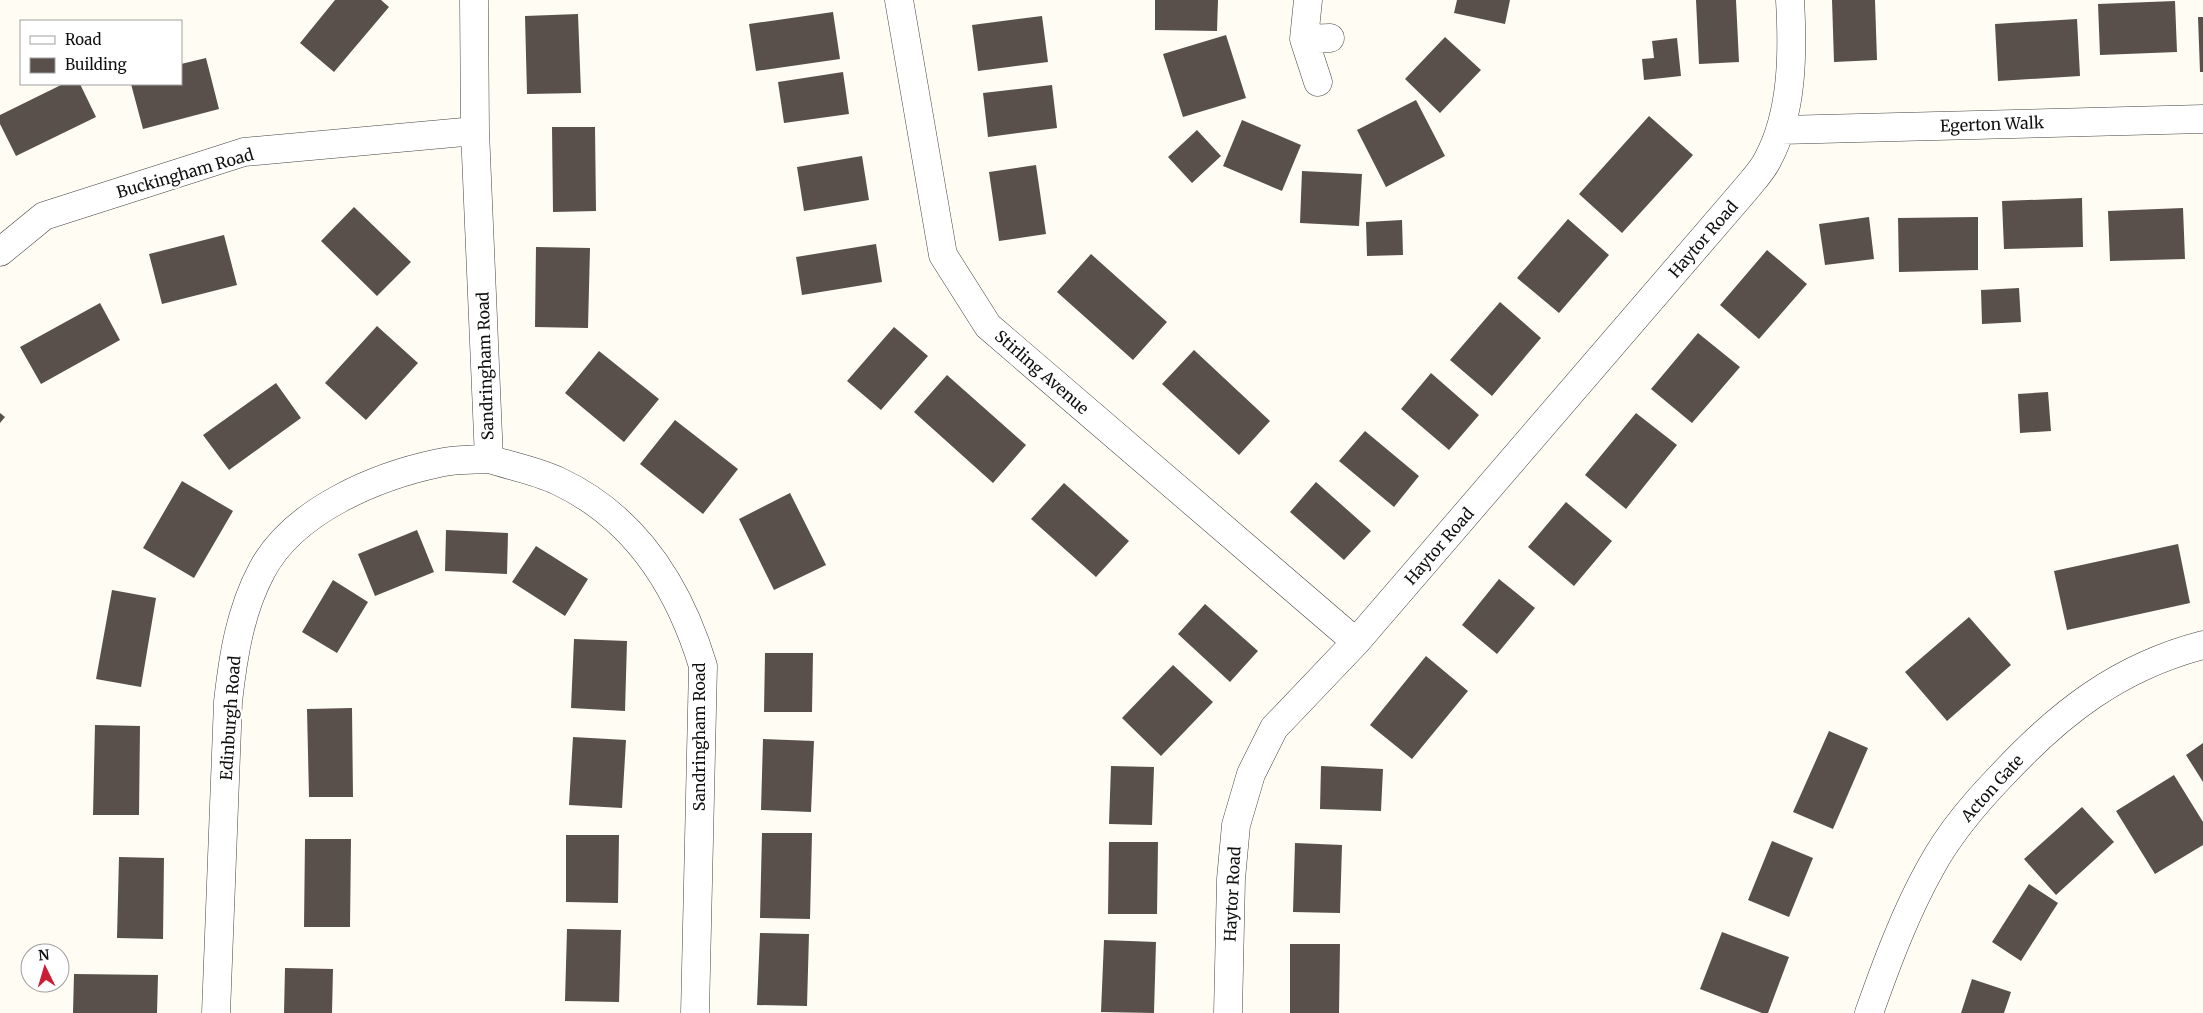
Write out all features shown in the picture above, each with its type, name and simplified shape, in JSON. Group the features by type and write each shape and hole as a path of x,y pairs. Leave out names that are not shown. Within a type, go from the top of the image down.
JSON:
{"street":[{"name":"Sandringham Road","path":"474,0 475,131 489,459 556,480 589,497 606,509 626,527 651,555 674,594 693,634 703,666 695,1013"},
{"name":"Stirling Avenue","path":"899,0 943,255 988,326 1356,642"},
{"path":"1308,0 1318,38 1318,82"},
{"name":"Haytor Road","path":"1228,1013 1231,879 1236,825 1251,774 1274,728 1356,642 1746,190 1768,160 1781,130 1789,84 1792,26 1790,0"},
{"name":"Egerton Walk","path":"1781,130 2203,119"},
{"name":"Buckingham Road","path":"0,252 44,216 244,152 475,131"},
{"name":"Edinburgh Road","path":"216,1013 228,702 233,656 246,607 262,569 285,539 318,512 357,489 393,475 442,462 489,459"},
{"name":"Acton Gate","path":"1869,1013 1885,968 1931,867 1967,811 2059,718 2102,688 2170,654 2203,645"}],"building":[{"path":"335,0 381,0 389,7 334,72 300,43"},
{"path":"1155,0 1218,0 1217,31 1155,30"},
{"path":"1457,0 1510,0 1505,24 1454,13"},
{"path":"1696,0 1736,0 1739,62 1699,64"},
{"path":"1832,0 1875,0 1877,60 1834,62"},
{"path":"2175,1 2177,52 2100,55 2098,4"},
{"path":"833,12 840,59 756,71 749,24"},
{"path":"578,14 581,93 527,94 525,16"},
{"path":"1042,16 1048,62 978,71 972,25"},
{"path":"2198,17 2203,17 2203,72 2200,72"},
{"path":"2077,19 2080,76 1998,81 1995,24"},
{"path":"1226,35 1246,98 1183,117 1163,54"},
{"path":"1445,37 1481,70 1440,113 1405,79"},
{"path":"1677,38 1681,76 1644,80 1642,59 1654,58 1652,41"},
{"path":"206,58 219,109 143,129 131,85 182,85 182,64"},
{"path":"843,72 849,114 784,123 778,82"},
{"path":"61,85 80,85 96,117 16,156 0,124 0,115"},
{"path":"1052,85 1057,128 988,137 983,93"},
{"path":"1416,100 1445,156 1386,187 1357,130"},
{"path":"1649,116 1693,155 1622,233 1579,194"},
{"path":"1242,120 1301,145 1282,191 1223,166"},
{"path":"552,127 595,127 596,211 553,212"},
{"path":"1197,130 1221,156 1192,183 1168,157"},
{"path":"862,156 869,200 804,211 797,167"},
{"path":"1036,165 1046,234 999,241 989,172"},
{"path":"1302,171 1362,174 1359,226 1300,223"},
{"path":"2082,198 2083,247 2004,249 2002,201"},
{"path":"354,207 411,262 377,296 321,241"},
{"path":"2183,208 2185,259 2110,261 2108,211"},
{"path":"1869,217 1874,259 1825,265 1819,224"},
{"path":"1978,217 1978,270 1899,272 1898,218"},
{"path":"1568,219 1609,255 1559,313 1517,278"},
{"path":"1402,220 1403,255 1367,256 1366,222"},
{"path":"224,235 237,285 162,304 149,254"},
{"path":"876,244 882,282 802,295 796,257"},
{"path":"536,247 590,248 588,328 535,327"},
{"path":"1767,250 1807,284 1759,339 1720,305"},
{"path":"1091,254 1167,322 1133,360 1057,292"},
{"path":"2019,288 2021,322 1982,324 1981,290"},
{"path":"1500,302 1541,338 1492,396 1450,360"},
{"path":"100,303 120,340 41,384 20,347"},
{"path":"377,326 418,363 366,420 325,383"},
{"path":"894,327 928,356 881,410 847,381"},
{"path":"1698,333 1740,367 1692,423 1651,389"},
{"path":"1194,350 1270,421 1239,455 1162,384"},
{"path":"599,351 659,399 624,442 565,393"},
{"path":"1431,373 1479,415 1449,450 1401,409"},
{"path":"947,375 1026,445 993,483 914,412"},
{"path":"276,383 301,418 229,470 203,435"},
{"path":"2048,392 2051,431 2020,433 2018,394"},
{"path":"0,413 5,417 0,423"},
{"path":"1636,413 1677,445 1626,509 1585,475"},
{"path":"675,420 738,469 703,514 640,464"},
{"path":"1365,431 1419,476 1394,507 1339,461"},
{"path":"182,481 233,511 194,578 143,548"},
{"path":"1316,482 1371,531 1344,560 1290,512"},
{"path":"1064,483 1129,541 1096,577 1031,519"},
{"path":"790,493 826,565 774,590 739,519"},
{"path":"1566,502 1612,541 1574,586 1528,547"},
{"path":"417,530 434,572 375,596 358,554"},
{"path":"446,530 508,533 507,574 445,571"},
{"path":"2178,544 2190,603 2067,630 2054,571"},
{"path":"536,546 588,579 565,616 512,582"},
{"path":"1499,579 1535,608 1497,654 1462,625"},
{"path":"333,580 368,602 337,653 302,632"},
{"path":"112,590 156,598 141,687 96,679"},
{"path":"1205,604 1258,651 1230,682 1178,634"},
{"path":"1969,617 2011,665 1947,721 1905,672"},
{"path":"574,639 627,641 625,711 571,708"},
{"path":"765,653 813,653 812,712 764,712"},
{"path":"1426,656 1468,691 1412,759 1370,725"},
{"path":"1173,665 1213,702 1161,756 1122,718"},
{"path":"352,708 353,797 309,797 307,709"},
{"path":"95,725 140,726 139,815 93,815"},
{"path":"1829,731 1868,748 1833,829 1793,812"},
{"path":"573,737 626,740 622,808 569,805"},
{"path":"763,739 814,741 811,812 761,810"},
{"path":"2203,743 2203,782 2186,755"},
{"path":"1111,766 1154,767 1152,825 1109,824"},
{"path":"1321,766 1383,769 1381,811 1320,809"},
{"path":"2174,775 2203,822 2203,845 2155,874 2116,811"},
{"path":"2082,807 2114,842 2056,895 2024,859"},
{"path":"762,833 812,833 810,919 760,918"},
{"path":"566,835 619,835 618,903 566,902"},
{"path":"305,839 351,839 350,927 304,927"},
{"path":"1772,841 1813,858 1789,917 1748,900"},
{"path":"1109,842 1158,842 1157,914 1108,914"},
{"path":"1295,843 1342,845 1340,913 1293,912"},
{"path":"119,857 164,858 163,939 117,938"},
{"path":"2029,884 2058,903 2021,961 1992,942"},
{"path":"567,929 621,930 619,1002 565,1001"},
{"path":"1722,932 1789,957 1768,1013 1762,1013 1700,989"},
{"path":"760,933 809,934 807,1006 757,1005"},
{"path":"1104,940 1156,942 1154,1013 1101,1012"},
{"path":"1290,944 1340,944 1339,1013 1290,1013"},
{"path":"285,968 333,969 332,1013 284,1013"},
{"path":"74,974 158,975 157,1013 73,1013"},
{"path":"1972,979 2011,992 2004,1013 1961,1013"}]}
